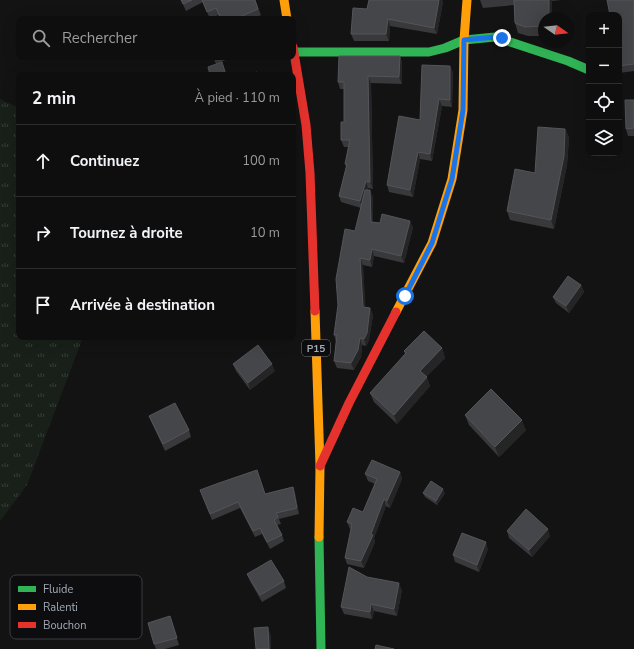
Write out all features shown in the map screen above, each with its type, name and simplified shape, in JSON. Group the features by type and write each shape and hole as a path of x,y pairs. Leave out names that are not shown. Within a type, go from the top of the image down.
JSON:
{"main road":[{"path":"284,0 287,16"},
{"path":"320,466 349,403 432,243 442,214 452,179 463,110 464,40 467,0"},
{"path":"296,50 429,52 445,48 464,40 495,37 502,38 568,61 586,69"},
{"name":"P15","path":"295,60 306,125 310,173 320,466 319,536 321,649"}],"green space":[{"path":"0,99 16,107 16,340 82,340 27,485 0,521"}],"building":[{"path":"181,0 192,0 183,4"},
{"path":"202,0 255,0 258,9 242,16 220,16 216,8 207,12"},
{"path":"369,0 439,0 434,28 388,19 386,34 351,34 353,8 367,9"},
{"path":"514,0 549,0 549,12 538,12 538,26 525,27 515,23"},
{"path":"607,0 634,0 634,64 622,66 622,12 609,12"},
{"path":"339,56 400,56 399,77 368,76 370,182 366,181 360,201 339,196 347,164 345,164 350,140 341,140 341,122 344,122 344,82 338,82"},
{"path":"222,62 225,72 209,72 208,67"},
{"path":"422,65 450,66 450,100 439,99 430,154 418,152 410,190 387,185 399,116 420,120"},
{"path":"625,100 634,100 634,128 626,129"},
{"path":"538,127 565,129 564,156 551,220 507,211 515,169 535,173"},
{"path":"365,190 370,190 371,222 380,223 382,214 410,221 401,256 372,249 370,260 360,258 363,307 370,308 367,333 364,339 360,338 358,350 351,363 334,361 337,335 334,335 338,305 336,279 345,229 355,231"},
{"path":"568,276 581,285 566,306 553,297"},
{"path":"424,331 442,348 420,371 427,377 394,415 370,393 406,353 404,351"},
{"path":"258,345 272,364 248,383 233,364"},
{"path":"491,389 522,420 495,447 465,415"},
{"path":"175,403 189,430 163,444 149,416"},
{"path":"372,460 400,472 387,501 384,499 371,534 373,535 361,561 345,558 352,524 347,522 353,508 363,512 377,479 365,474"},
{"path":"257,470 265,494 293,487 297,508 276,513 278,517 274,520 282,535 267,542 260,528 253,531 238,502 210,514 200,490"},
{"path":"431,481 443,489 436,501 423,493"},
{"path":"526,509 548,529 529,550 507,531"},
{"path":"462,533 486,542 477,565 453,555"},
{"path":"271,560 284,581 260,595 247,574"},
{"path":"349,567 367,577 399,583 394,609 371,604 370,612 341,607"},
{"path":"170,616 177,638 154,644 148,623"},
{"path":"268,627 269,649 256,649 254,628"},
{"path":"376,645 394,649 375,649"}],"traffic: fast":[{"path":"296,52 429,52 445,48 464,40 495,37 568,61 586,69"},
{"path":"319,537 321,649"}],"traffic: slow":[{"path":"284,0 287,16"},
{"path":"396,312 432,243 452,179 463,110 464,40 467,0"},
{"path":"315,311 320,466 319,537"}],"traffic: jam":[{"path":"295,60 306,125 310,173 315,311"},
{"path":"320,466 349,403 396,312"}],"route":[{"path":"405,296 432,243 452,179 463,110 464,40 495,37 502,38"}]}
